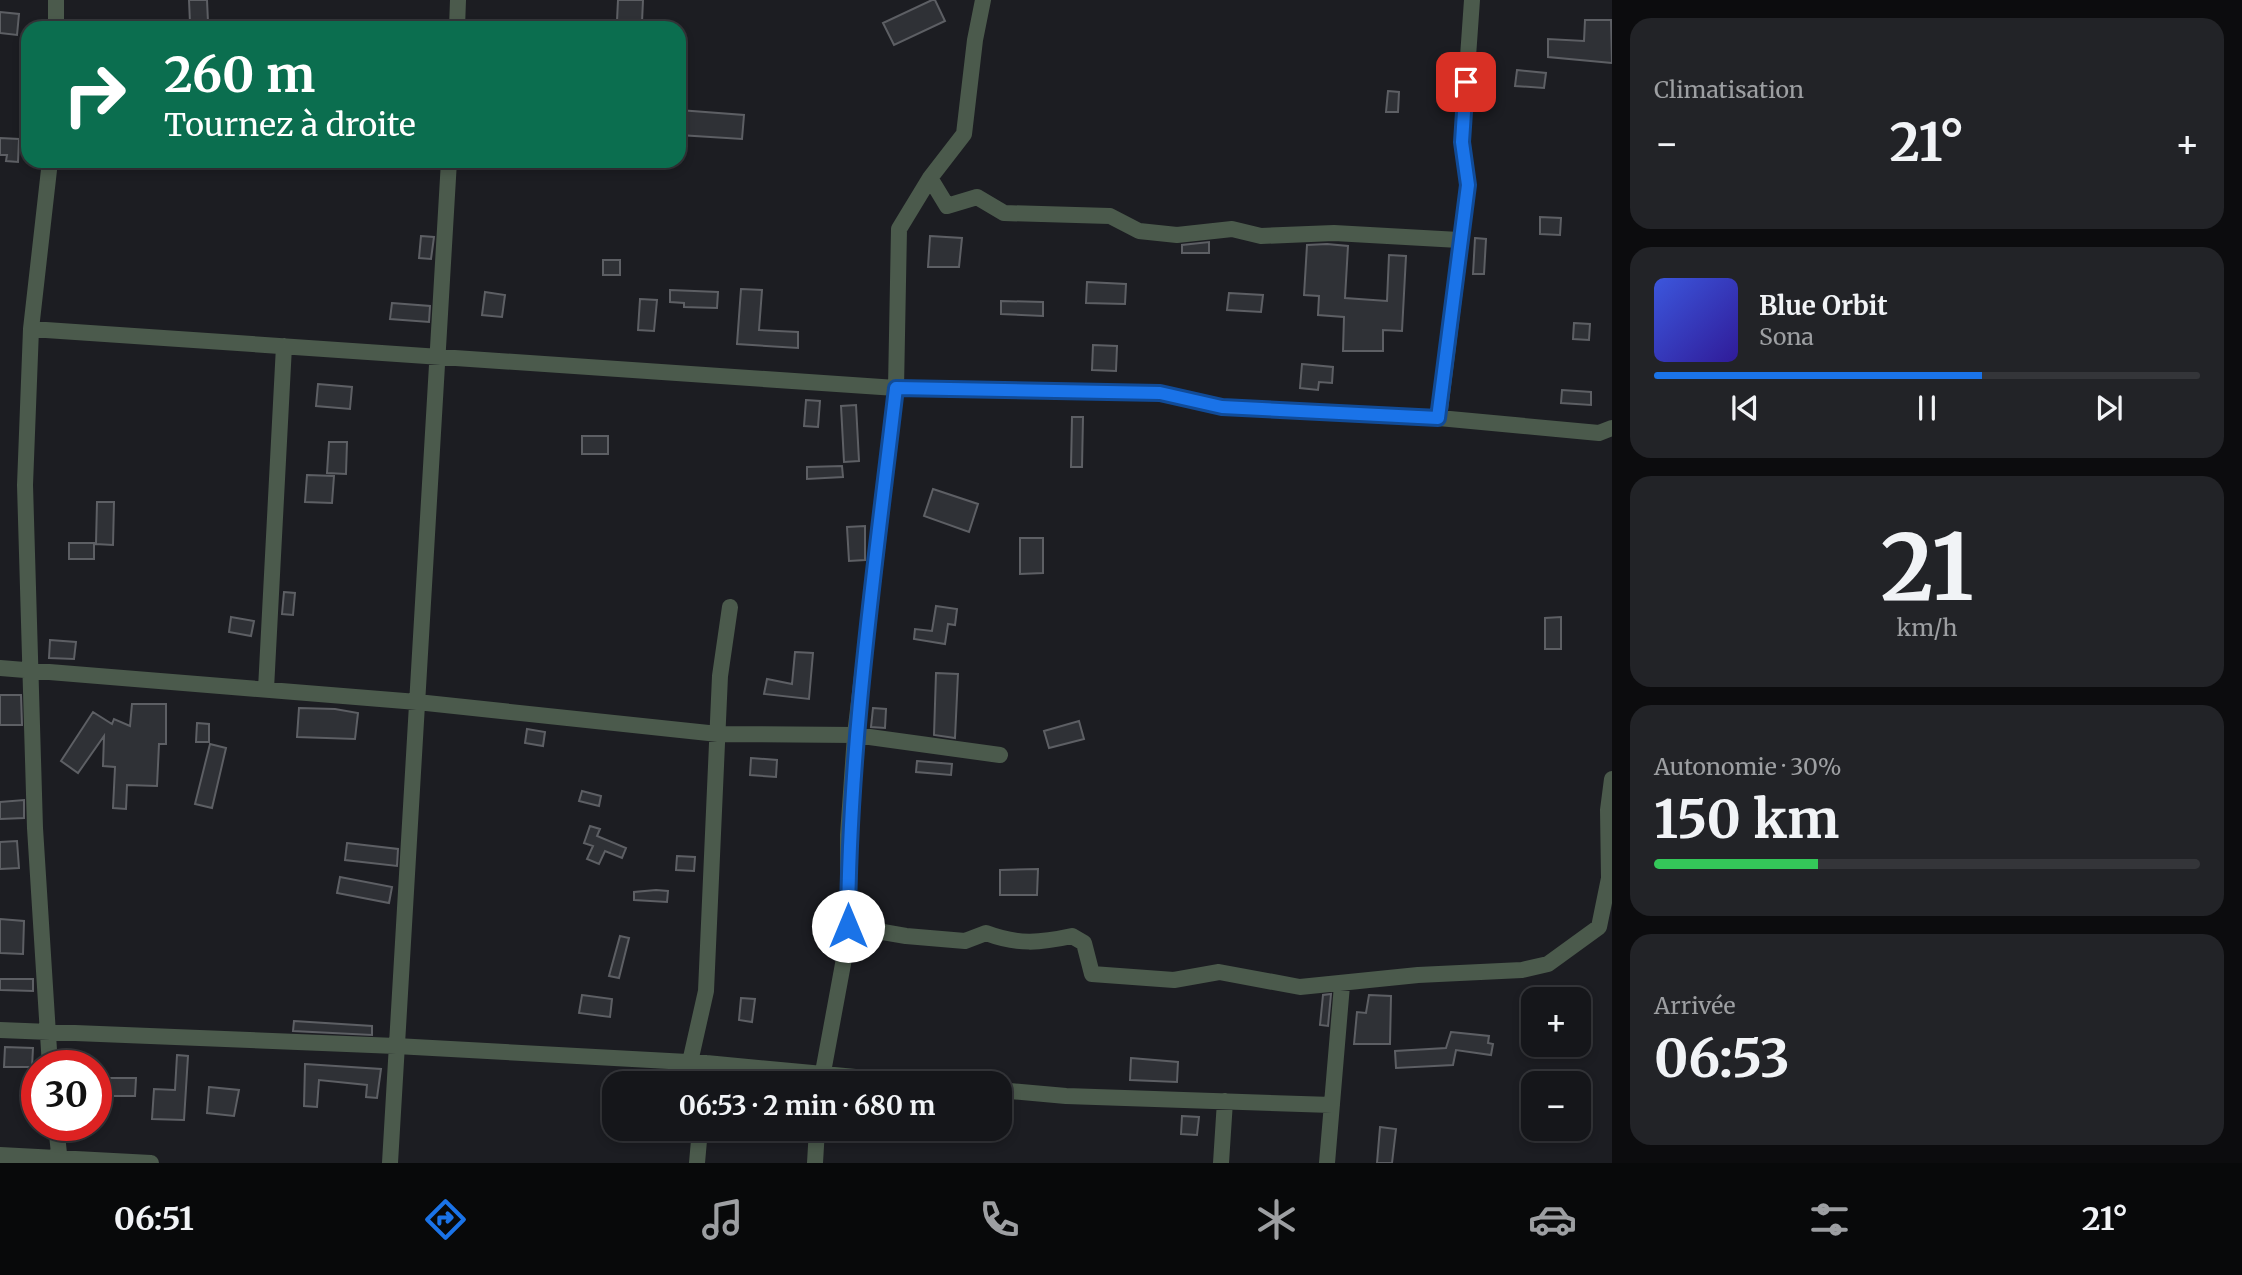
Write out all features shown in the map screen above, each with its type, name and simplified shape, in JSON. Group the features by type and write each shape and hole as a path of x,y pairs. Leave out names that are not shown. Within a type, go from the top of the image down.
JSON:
{"street":[{"path":"56,0 56,21"},
{"path":"457,21 458,0"},
{"path":"822,1071 848,926 848,835 855,736 896,388 899,229 930,178 964,134 975,40 983,0"},
{"path":"1438,418 1468,185 1462,142 1472,0"},
{"path":"48,1050 35,828 25,485 31,329 49,168"},
{"path":"390,1163 449,168"},
{"path":"930,178 947,206 977,197 1004,213 1110,216 1139,231 1177,235 1232,229 1261,236 1334,233 1459,240"},
{"path":"31,329 896,388 1160,393 1222,407 1438,418 1608,435"},
{"path":"266,689 284,346"},
{"path":"700,1071 698,1063 706,990 720,676 730,607"},
{"path":"0,668 417,702 718,734 855,736 1000,754"},
{"path":"848,926 906,936 965,941 986,933 1008,941 1042,942 1072,936 1084,943 1092,974 1174,980 1219,972 1300,987 1342,985 1418,975 1522,970 1548,964 1605,927 1608,810 1612,779"},
{"path":"1327,1163 1342,985"},
{"path":"0,1030 397,1046 698,1063 760,1071"},
{"path":"1012,1091 1066,1096 1332,1105"},
{"path":"1221,1163 1225,1101"},
{"path":"58,1141 60,1160"},
{"path":"697,1163 699,1141"},
{"path":"815,1163 816,1141"},
{"path":"0,1155 150,1163"}],"building":[{"path":"189,0 207,0 208,21 190,21"},
{"path":"618,0 643,0 642,21 617,21"},
{"path":"935,0 945,21 894,45 883,23"},
{"path":"0,12 19,14 17,35 0,33"},
{"path":"1585,20 1611,20 1612,63 1548,57 1548,39 1584,41"},
{"path":"1517,70 1546,73 1544,88 1515,86"},
{"path":"1388,91 1399,92 1398,112 1386,112"},
{"path":"686,111 744,115 742,139 686,135"},
{"path":"0,138 19,139 18,162 6,161 7,155 0,155"},
{"path":"1540,217 1561,218 1560,235 1540,234"},
{"path":"421,236 434,237 431,259 419,258"},
{"path":"930,236 962,238 959,267 928,267"},
{"path":"1475,238 1486,239 1484,274 1473,274"},
{"path":"1209,242 1209,253 1182,253 1182,245"},
{"path":"1307,245 1348,246 1345,298 1387,301 1389,255 1406,256 1402,331 1383,330 1383,351 1343,351 1344,317 1318,315 1319,296 1304,295"},
{"path":"603,260 620,260 620,275 603,275"},
{"path":"1087,282 1126,284 1125,304 1086,303"},
{"path":"741,289 762,290 759,330 798,332 798,348 737,344"},
{"path":"670,290 718,292 717,308 684,307 684,303 670,302"},
{"path":"485,292 505,295 502,317 482,315"},
{"path":"1229,293 1263,295 1261,312 1227,310"},
{"path":"640,299 657,300 654,331 638,330"},
{"path":"1001,301 1043,302 1043,316 1001,314"},
{"path":"392,303 430,306 429,322 390,319"},
{"path":"1574,323 1590,324 1589,340 1573,339"},
{"path":"1093,345 1117,346 1116,371 1092,370"},
{"path":"1302,364 1333,367 1332,383 1319,382 1318,390 1300,388"},
{"path":"318,384 352,387 350,409 316,406"},
{"path":"1562,390 1591,392 1591,405 1561,403"},
{"path":"806,400 820,401 818,427 804,426"},
{"path":"856,405 859,461 844,462 841,406"},
{"path":"1072,417 1083,417 1082,467 1071,467"},
{"path":"582,436 608,436 608,454 582,454"},
{"path":"329,442 347,442 346,474 327,473"},
{"path":"842,466 843,477 807,479 807,467"},
{"path":"307,475 334,476 332,503 305,502"},
{"path":"933,489 978,504 969,532 924,516"},
{"path":"97,502 114,502 113,545 96,544"},
{"path":"865,526 865,560 849,561 847,527"},
{"path":"1020,538 1043,538 1043,573 1020,574"},
{"path":"69,543 94,543 94,559 69,559"},
{"path":"284,592 295,593 293,615 282,614"},
{"path":"936,606 957,609 955,625 948,624 945,644 914,639 915,629 932,631"},
{"path":"231,617 254,621 251,636 229,632"},
{"path":"1561,617 1561,649 1545,649 1545,618"},
{"path":"50,640 76,642 74,659 49,658"},
{"path":"795,652 813,653 809,699 764,694 767,679 792,684"},
{"path":"936,673 958,674 955,738 934,735"},
{"path":"0,695 21,695 22,725 0,725"},
{"path":"132,704 166,704 166,744 159,744 157,786 127,785 126,809 113,808 115,767 103,766 104,736 78,773 61,761 93,712 112,724 114,719 130,726"},
{"path":"299,708 358,713 355,739 297,737"},
{"path":"873,708 886,709 885,728 871,727"},
{"path":"1079,721 1084,739 1049,748 1044,731"},
{"path":"197,723 209,724 209,742 196,742"},
{"path":"527,729 545,732 543,746 525,743"},
{"path":"210,744 226,748 212,808 195,804"},
{"path":"751,758 777,760 776,777 750,775"},
{"path":"917,761 952,764 951,775 916,772"},
{"path":"582,791 601,796 599,806 579,801"},
{"path":"24,800 24,818 0,819 0,802"},
{"path":"590,826 600,829 597,836 626,848 622,858 605,851 599,864 587,859 593,846 584,843"},
{"path":"17,841 19,868 0,869 0,842"},
{"path":"347,843 398,849 397,866 345,860"},
{"path":"677,856 695,857 694,871 676,870"},
{"path":"1038,869 1037,895 1000,895 1000,870"},
{"path":"340,877 392,887 389,903 337,893"},
{"path":"668,891 667,902 634,900 634,892"},
{"path":"0,919 24,921 23,954 0,953"},
{"path":"620,936 629,938 619,978 609,976"},
{"path":"0,979 33,979 33,991 0,990"},
{"path":"1331,994 1328,1026 1320,1025 1323,995"},
{"path":"582,995 612,999 610,1017 579,1013"},
{"path":"1369,995 1391,996 1390,1044 1354,1044 1357,1012 1366,1013"},
{"path":"741,998 755,999 752,1022 739,1020"},
{"path":"294,1021 372,1026 372,1035 293,1031"},
{"path":"1451,1032 1489,1036 1488,1043 1493,1044 1491,1055 1456,1050 1453,1065 1396,1068 1395,1051 1446,1048"},
{"path":"5,1047 33,1048 21,1050 21,1067 4,1067"},
{"path":"177,1055 188,1056 184,1120 152,1119 154,1089 175,1090"},
{"path":"1131,1058 1178,1062 1177,1082 1130,1080"},
{"path":"305,1064 381,1069 377,1098 366,1097 367,1085 319,1080 317,1107 304,1106"},
{"path":"112,1078 136,1078 135,1096 112,1096"},
{"path":"209,1087 239,1090 234,1116 207,1113"},
{"path":"1182,1116 1199,1117 1197,1135 1181,1134"},
{"path":"1380,1127 1396,1129 1392,1163 1377,1163"}],"route":[{"path":"848,926 848,835 855,736 896,388 1160,393 1222,407 1438,418 1468,185 1462,142 1466,82"}]}
